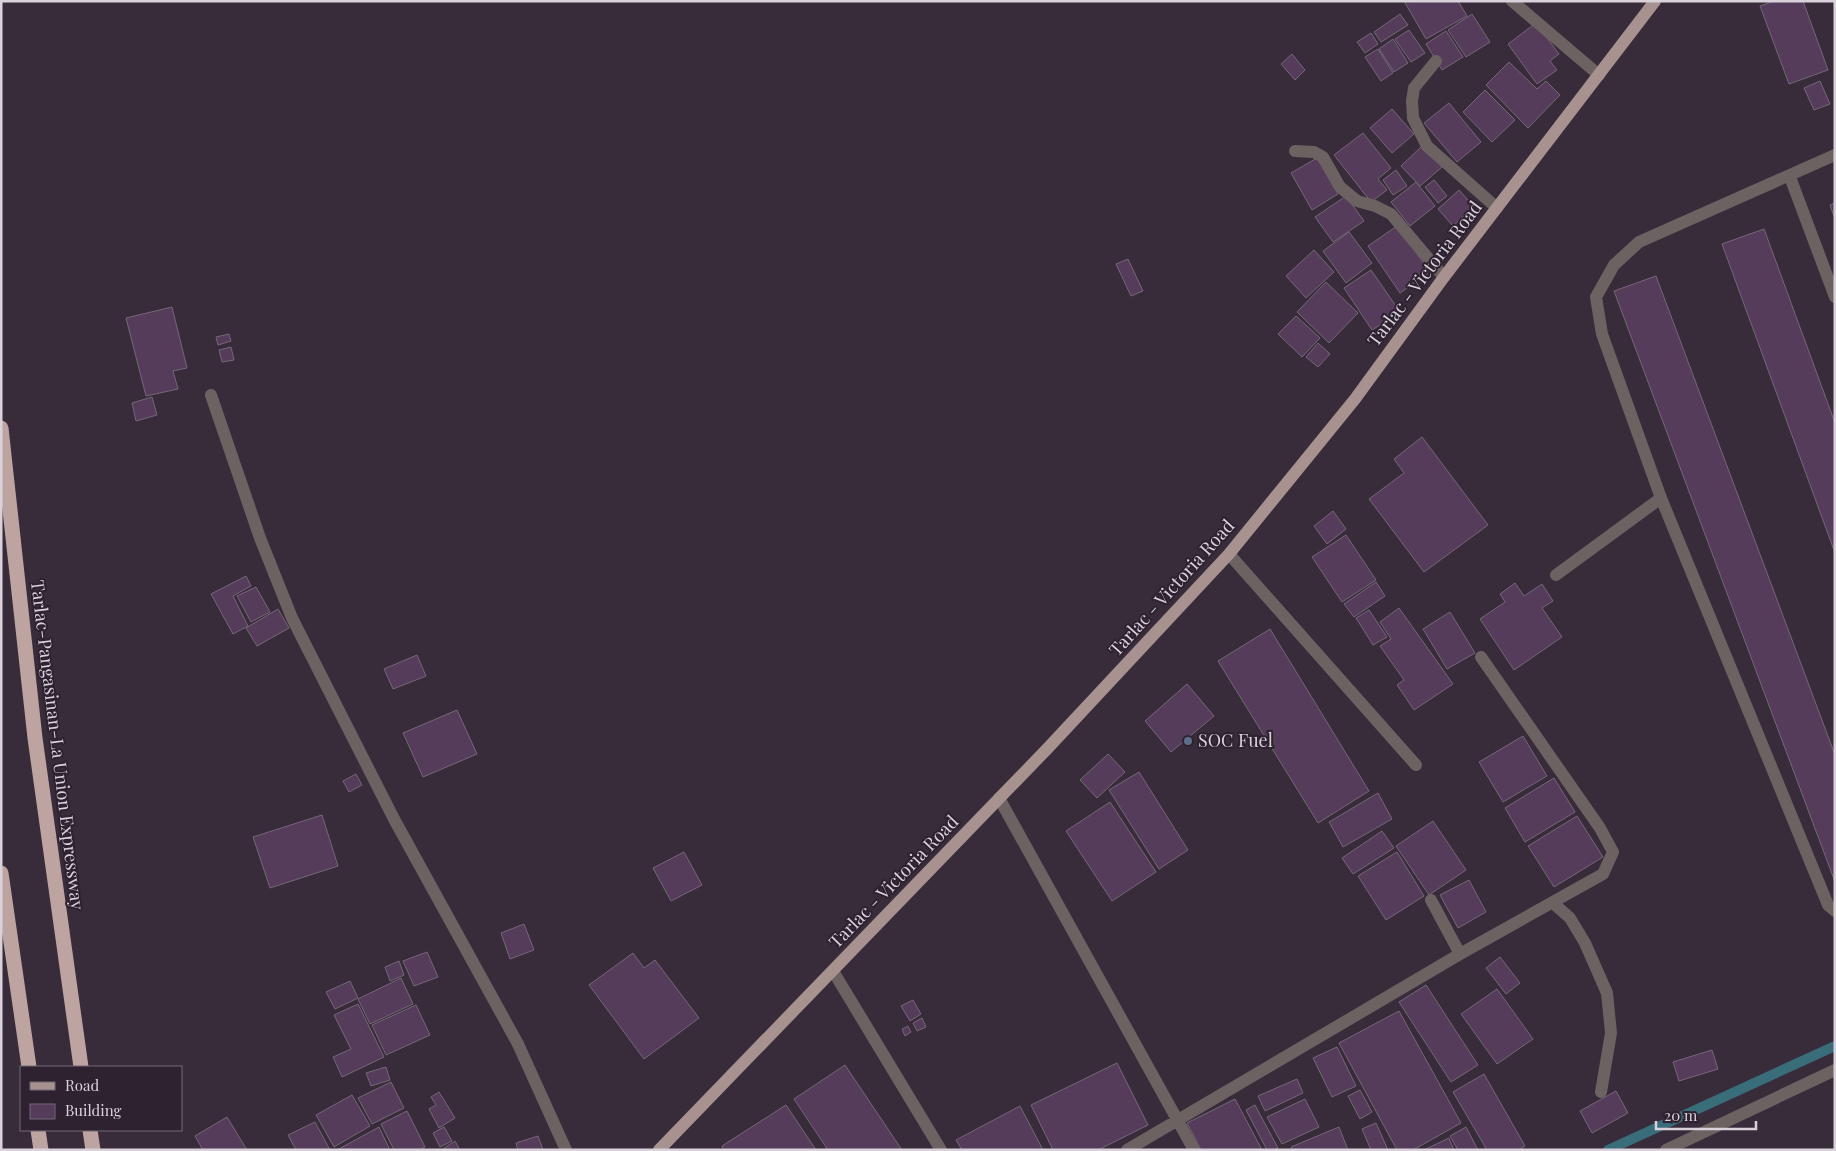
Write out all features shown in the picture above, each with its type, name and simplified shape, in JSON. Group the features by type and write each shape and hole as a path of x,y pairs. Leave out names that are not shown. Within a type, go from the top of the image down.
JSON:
{"highway":[{"name":"Tarlac-Pangasinan-La Union Expressway","path":"1,428 34,738 81,1066"},
{"path":"1,873 29,1066"},
{"path":"38,1131 41,1150"},
{"path":"90,1131 93,1150"}],"main road":[{"name":"Tarlac - Victoria Road","path":"658,1150 1047,749 1229,554 1354,399 1444,277 1655,1"}],"street":[{"path":"1512,1 1599,75"},
{"path":"1436,61 1414,88 1412,101 1413,118 1427,146 1497,208"},
{"path":"1296,151 1314,152 1323,157 1340,187 1357,201 1375,206 1391,214 1444,277"},
{"path":"1835,156 1640,242 1614,265 1596,297 1602,334 1661,498 1828,905 1835,911"},
{"path":"1790,177 1835,297"},
{"path":"211,395 260,538 292,618 394,819 518,1044 566,1150"},
{"path":"1556,575 1661,498"},
{"path":"1229,554 1416,765"},
{"path":"1127,1150 1460,954 1603,874 1613,852 1600,828 1481,657"},
{"path":"999,798 1194,1150"},
{"path":"1431,900 1460,954"},
{"path":"1553,903 1570,918 1585,942 1607,993 1611,1033 1601,1092"},
{"path":"833,970 941,1150"},
{"path":"1666,1150 1835,1070"}],"building":[{"path":"1404,1 1458,1 1467,16 1426,39"},
{"path":"1774,1 1803,1 1828,70 1789,84 1760,6"},
{"path":"1400,14 1408,25 1381,42 1374,32"},
{"path":"1472,14 1490,42 1466,57 1448,30"},
{"path":"1536,23 1559,54 1550,61 1557,70 1537,84 1508,44"},
{"path":"1409,30 1425,53 1411,62 1395,39"},
{"path":"1446,31 1463,57 1442,70 1426,44"},
{"path":"1371,33 1378,44 1365,53 1357,42"},
{"path":"1393,39 1408,63 1394,72 1379,49"},
{"path":"1378,49 1393,73 1381,81 1365,57"},
{"path":"1292,54 1305,70 1295,80 1281,64"},
{"path":"1509,62 1537,89 1546,81 1560,95 1528,128 1486,85"},
{"path":"1820,81 1830,104 1814,110 1804,88"},
{"path":"1485,90 1515,120 1492,142 1463,112"},
{"path":"1449,103 1481,142 1457,162 1424,123"},
{"path":"1392,109 1414,134 1392,153 1370,128"},
{"path":"1363,133 1391,168 1378,179 1387,190 1371,202 1334,155"},
{"path":"1422,146 1442,167 1420,186 1401,166"},
{"path":"1317,158 1338,194 1312,210 1291,173"},
{"path":"1396,170 1407,186 1393,195 1383,180"},
{"path":"1434,180 1447,196 1438,203 1425,187"},
{"path":"1416,182 1435,206 1410,226 1391,202"},
{"path":"1459,190 1474,207 1453,226 1438,209"},
{"path":"1346,196 1364,221 1333,242 1315,217"},
{"path":"1835,203 1835,219 1830,205"},
{"path":"1397,226 1430,272 1400,293 1368,246"},
{"path":"1764,229 1835,423 1835,553 1722,244"},
{"path":"1349,232 1372,263 1346,283 1323,251"},
{"path":"1314,250 1334,272 1306,298 1286,276"},
{"path":"1128,259 1143,291 1131,296 1116,264"},
{"path":"1371,270 1400,312 1372,330 1344,288"},
{"path":"1656,276 1835,755 1835,882 1614,291"},
{"path":"1326,282 1358,313 1329,343 1297,312"},
{"path":"172,307 187,368 173,371 178,389 146,396 126,318"},
{"path":"1296,316 1320,338 1302,357 1278,334"},
{"path":"229,334 231,341 218,345 216,337"},
{"path":"1318,343 1330,354 1318,367 1306,357"},
{"path":"231,347 234,360 222,362 219,350"},
{"path":"152,397 157,415 136,421 132,403"},
{"path":"1422,437 1488,525 1424,572 1369,499 1404,473 1394,459"},
{"path":"1333,511 1346,529 1327,544 1314,526"},
{"path":"1346,535 1376,580 1342,602 1312,557"},
{"path":"246,576 251,586 233,596 248,626 233,634 211,594"},
{"path":"1376,582 1385,596 1354,617 1344,604"},
{"path":"1515,583 1524,596 1542,584 1553,601 1542,608 1562,637 1514,670 1480,619 1505,602 1500,594"},
{"path":"256,587 270,612 251,622 237,596"},
{"path":"1399,608 1453,684 1414,710 1397,685 1404,680 1380,646 1391,639 1380,622"},
{"path":"278,609 289,628 257,646 246,628"},
{"path":"1369,610 1387,637 1373,645 1356,618"},
{"path":"1450,612 1475,653 1447,669 1423,629"},
{"path":"1270,629 1369,791 1318,823 1218,661"},
{"path":"417,655 426,676 393,689 384,669"},
{"path":"1187,684 1214,716 1171,752 1145,721"},
{"path":"457,710 477,754 423,777 403,733"},
{"path":"1523,736 1547,776 1503,802 1479,762"},
{"path":"1108,754 1125,772 1097,798 1080,780"},
{"path":"1139,772 1188,850 1159,869 1109,790"},
{"path":"356,774 362,785 349,792 343,781"},
{"path":"1554,778 1575,812 1525,842 1505,808"},
{"path":"1378,793 1392,819 1343,847 1329,822"},
{"path":"1110,802 1156,872 1112,901 1066,831"},
{"path":"322,815 338,866 270,888 253,837"},
{"path":"1577,816 1603,857 1554,887 1528,846"},
{"path":"1433,821 1466,870 1429,895 1396,846"},
{"path":"1382,831 1394,848 1353,874 1342,858"},
{"path":"684,852 702,885 671,901 653,868"},
{"path":"1397,852 1424,896 1386,920 1358,876"},
{"path":"1469,880 1486,912 1458,928 1440,895"},
{"path":"524,924 534,950 510,959 501,933"},
{"path":"427,952 438,977 414,986 403,961"},
{"path":"633,953 644,968 655,960 699,1018 644,1059 589,985"},
{"path":"1500,957 1520,983 1506,994 1486,968"},
{"path":"399,961 404,975 390,981 385,967"},
{"path":"401,978 413,1004 370,1024 358,999"},
{"path":"350,981 358,998 335,1009 326,992"},
{"path":"1426,985 1478,1065 1451,1082 1399,1002"},
{"path":"1497,989 1533,1039 1497,1064 1461,1014"},
{"path":"913,1000 921,1014 910,1021 901,1006"},
{"path":"358,1004 384,1057 342,1077 333,1057 351,1049 334,1015"},
{"path":"416,1005 430,1035 386,1055 372,1025"},
{"path":"1399,1011 1461,1123 1413,1150 1397,1150 1339,1043"},
{"path":"922,1018 926,1027 917,1031 913,1023"},
{"path":"908,1026 911,1032 905,1036 902,1029"},
{"path":"1337,1047 1356,1086 1332,1097 1313,1058"},
{"path":"1712,1050 1718,1069 1679,1081 1673,1062"},
{"path":"1117,1063 1148,1125 1098,1150 1053,1150 1031,1105"},
{"path":"845,1065 902,1150 828,1150 794,1099"},
{"path":"386,1067 390,1080 371,1086 366,1073"},
{"path":"1484,1074 1525,1146 1519,1150 1487,1150 1453,1092"},
{"path":"1297,1079 1303,1093 1265,1111 1258,1096"},
{"path":"391,1082 404,1108 372,1124 358,1098"},
{"path":"1360,1090 1372,1112 1360,1119 1348,1096"},
{"path":"1616,1091 1628,1113 1592,1133 1580,1111"},
{"path":"439,1092 455,1118 439,1128 429,1109 436,1105 431,1097"},
{"path":"352,1095 370,1126 334,1147 316,1115"},
{"path":"1235,1099 1262,1150 1201,1150 1187,1123"},
{"path":"1305,1099 1319,1127 1282,1144 1267,1117"},
{"path":"786,1105 816,1150 724,1150 722,1146"},
{"path":"1255,1105 1278,1148 1267,1150 1246,1110"},
{"path":"1020,1106 1043,1150 962,1150 956,1140"},
{"path":"407,1111 425,1147 419,1150 394,1150 381,1124"},
{"path":"227,1117 247,1150 203,1150 195,1136"},
{"path":"315,1122 330,1150 296,1150 288,1135"},
{"path":"1376,1123 1388,1150 1371,1150 1362,1129"},
{"path":"379,1127 390,1150 337,1150"},
{"path":"444,1127 452,1141 440,1147 433,1133"},
{"path":"1339,1127 1348,1150 1292,1150 1291,1147"},
{"path":"1466,1127 1478,1150 1458,1150 1450,1136"},
{"path":"538,1136 543,1150 518,1150 516,1143"},
{"path":"1449,1138 1454,1150 1424,1150"},
{"path":"455,1141 460,1150 443,1149"}],"waterway":[{"path":"1608,1150 1835,1046"}],"place":[{"name":"SOC Fuel","path":"1188,741"}]}
